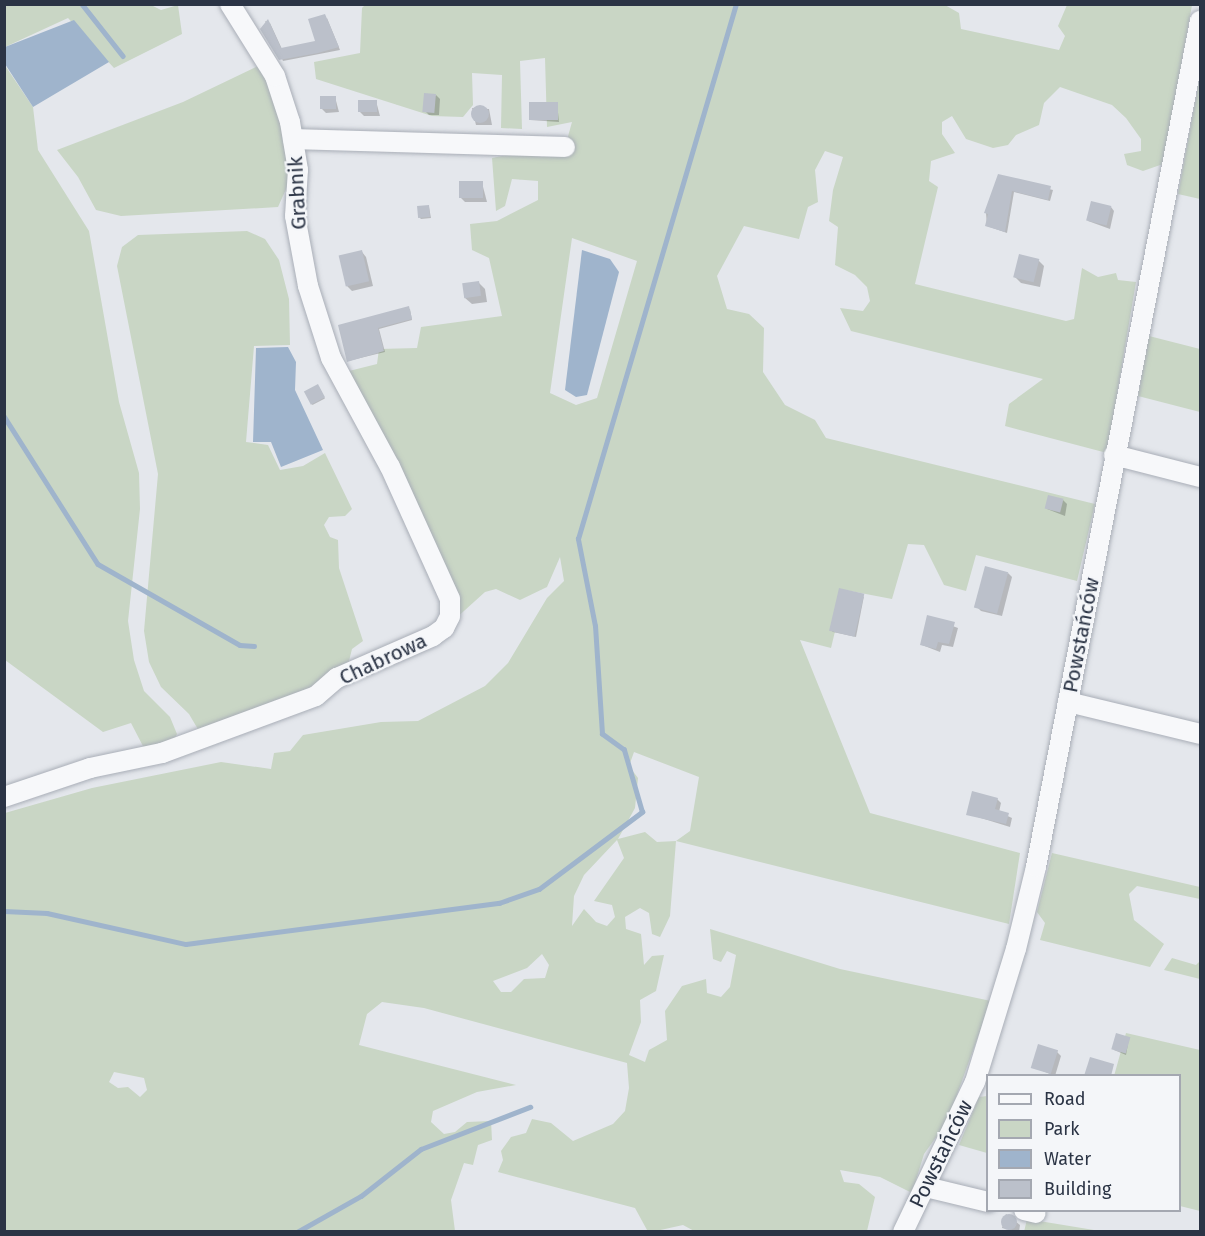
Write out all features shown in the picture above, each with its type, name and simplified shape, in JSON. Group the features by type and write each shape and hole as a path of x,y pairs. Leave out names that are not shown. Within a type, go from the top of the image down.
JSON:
{"street":[{"name":"Grabnik","path":"230,4 275,76 293,139 298,170 295,216 308,286 331,357"},
{"name":"Powstańców","path":"903,1232 975,1082 1009,975 1036,867 1114,455 1200,21"},
{"path":"293,139 565,147"},
{"name":"Chabrowa","path":"4,797 52,779 162,753 315,696 337,678 433,636 444,628 450,616 450,599 399,487 331,357"},
{"path":"1114,455 1200,477"},
{"path":"1068,702 1200,735"},
{"path":"926,1187 986,1202"}],"green space":[{"path":"149,4 161,10 178,5 182,34 114,68 68,18 5,47 5,5"},
{"path":"366,4 945,5 959,13 961,29 1059,50 1065,36 1058,26 1067,5 1192,5 1163,164 1143,171 1127,165 1124,154 1141,151 1141,139 1126,118 1112,105 1060,87 1044,103 1039,125 1016,135 1008,145 993,148 966,139 952,116 942,122 942,134 955,153 931,161 929,181 938,187 915,284 1066,321 1074,319 1082,268 1098,277 1116,273 1118,280 1136,282 1107,453 1005,426 1009,404 1043,379 851,331 840,308 863,311 870,301 867,287 855,275 835,265 838,227 829,221 833,190 843,157 825,151 815,170 818,202 808,207 799,239 744,226 717,276 727,309 749,314 764,328 763,372 785,405 815,420 826,438 1095,504 1077,581 976,555 966,591 944,585 924,545 908,544 892,599 845,590 831,648 800,640 870,813 1020,853 1009,924 676,841 670,916 660,937 652,934 649,913 640,908 625,917 626,929 641,934 644,965 652,956 664,955 656,991 640,1000 641,1022 629,1055 645,1062 649,1050 667,1040 665,1011 682,986 706,979 707,993 721,997 730,987 736,955 727,951 721,962 713,959 710,929 840,969 991,1001 947,1122 924,1154 912,1193 880,1177 840,1170 844,1182 859,1184 875,1197 867,1231 696,1232 683,1225 656,1231 647,1230 635,1208 498,1172 503,1160 501,1151 511,1137 526,1133 532,1119 551,1123 573,1141 613,1124 625,1111 629,1088 627,1063 424,1008 382,1002 367,1014 359,1045 516,1085 477,1092 433,1111 431,1122 444,1134 455,1132 467,1122 491,1121 492,1140 478,1145 473,1165 464,1163 451,1200 455,1231 5,1232 5,813 92,788 221,762 271,769 274,753 290,751 303,735 381,722 418,721 485,686 508,663 547,598 564,581 560,557 547,587 520,600 496,589 485,592 454,620 345,372 377,364 379,349 417,348 421,327 502,316 489,258 472,250 470,224 497,221 538,200 538,181 512,179 505,206 496,211 492,158 525,151 542,157 565,147 572,122 547,127 545,58 520,61 522,129 501,128 502,75 472,73 473,105 463,117 432,116 316,79 314,62 360,53 362,8","holes":["572,238 637,261 597,398 576,405 550,393","634,752 699,777 690,831 676,841 657,842 645,832 618,839 635,808 638,778 629,766","617,840 624,858 594,901 612,905 615,917 607,926 596,922 584,909 572,926 574,896 584,875","542,954 549,965 545,978 524,979 511,992 501,992 493,981 527,968","114,1072 144,1078 147,1090 140,1097 128,1087 118,1088 109,1082"]},
{"path":"4,64 33,107 38,150 89,231 119,402 139,473 140,509 128,621 134,660 144,691 170,717 177,734 173,742 145,750 131,723 103,732 5,660"},
{"path":"260,65 281,117 291,178 278,207 121,216 96,210 78,177 57,150 183,102"},
{"path":"1200,76 1200,199 1178,194"},
{"path":"247,231 265,239 279,260 289,299 290,345 254,346 246,442 268,445 280,470 303,466 325,453 352,509 345,516 329,517 324,525 330,537 338,540 339,568 363,641 352,649 349,661 356,664 312,691 199,731 189,714 161,687 149,662 144,631 158,474 117,266 122,247 138,235"},
{"path":"1149,336 1200,349 1200,412 1138,396"},
{"path":"1052,853 1200,887 1200,899 1137,886 1129,894 1134,920 1164,944 1150,967 1040,940 1045,923 1037,912"},
{"path":"1172,958 1196,965 1200,961 1200,979 1164,970"},
{"path":"1126,1033 1200,1050 1200,1211 1181,1206 1181,1074 1115,1074"},
{"path":"986,1096 986,1153 959,1145 979,1097"},
{"path":"1027,1219 1100,1231 1024,1232"}],"water":[{"path":"74,20 109,62 33,107 5,64 5,47"},
{"path":"582,250 610,259 619,272 587,395 576,397 565,390"},
{"path":"288,347 296,362 295,390 323,450 281,467 271,442 253,442 256,348"}],"building":[{"path":"325,14 339,47 318,53 279,60 260,29 268,19 281,48 315,41 308,19"},
{"path":"424,93 436,94 434,113 422,112"},
{"path":"320,96 336,96 336,109 320,109"},
{"path":"358,100 377,100 377,112 358,112"},
{"path":"529,102 558,102 558,120 529,120"},
{"path":"476,105 484,105 489,110 487,121 476,123 471,118 471,110"},
{"path":"998,174 1051,186 1048,200 1012,191 1005,232 985,226 988,214 984,213"},
{"path":"459,181 483,181 483,198 459,198"},
{"path":"1091,201 1111,206 1107,225 1086,220"},
{"path":"429,205 430,217 418,218 417,206"},
{"path":"362,250 369,281 346,287 339,255"},
{"path":"1019,254 1039,259 1034,282 1013,277"},
{"path":"479,281 481,296 464,298 462,283"},
{"path":"409,306 412,319 378,328 384,351 347,362 338,325"},
{"path":"318,384 325,397 311,405 304,392"},
{"path":"1048,495 1064,499 1060,512 1045,509"},
{"path":"985,566 1008,572 997,614 974,608"},
{"path":"839,588 864,594 854,637 829,631"},
{"path":"927,615 955,622 949,644 938,642 936,649 920,645"},
{"path":"972,791 998,798 995,809 1009,813 1006,824 966,815"},
{"path":"1116,1033 1130,1037 1126,1053 1111,1049"},
{"path":"1038,1044 1058,1050 1051,1074 1031,1068"},
{"path":"1090,1057 1114,1064 1112,1074 1085,1074"},
{"path":"1006,1214 1012,1214 1017,1222 1015,1228 1006,1230 1001,1225 1001,1219"}],"waterway":[{"path":"82,4 123,56"},
{"path":"4,911 47,913 186,944 499,903 539,889 642,812 624,750 602,734 595,626 578,539 736,4"},
{"path":"4,416 98,564 240,645 254,646"},
{"path":"297,1232 361,1196 421,1149 530,1107"}]}
